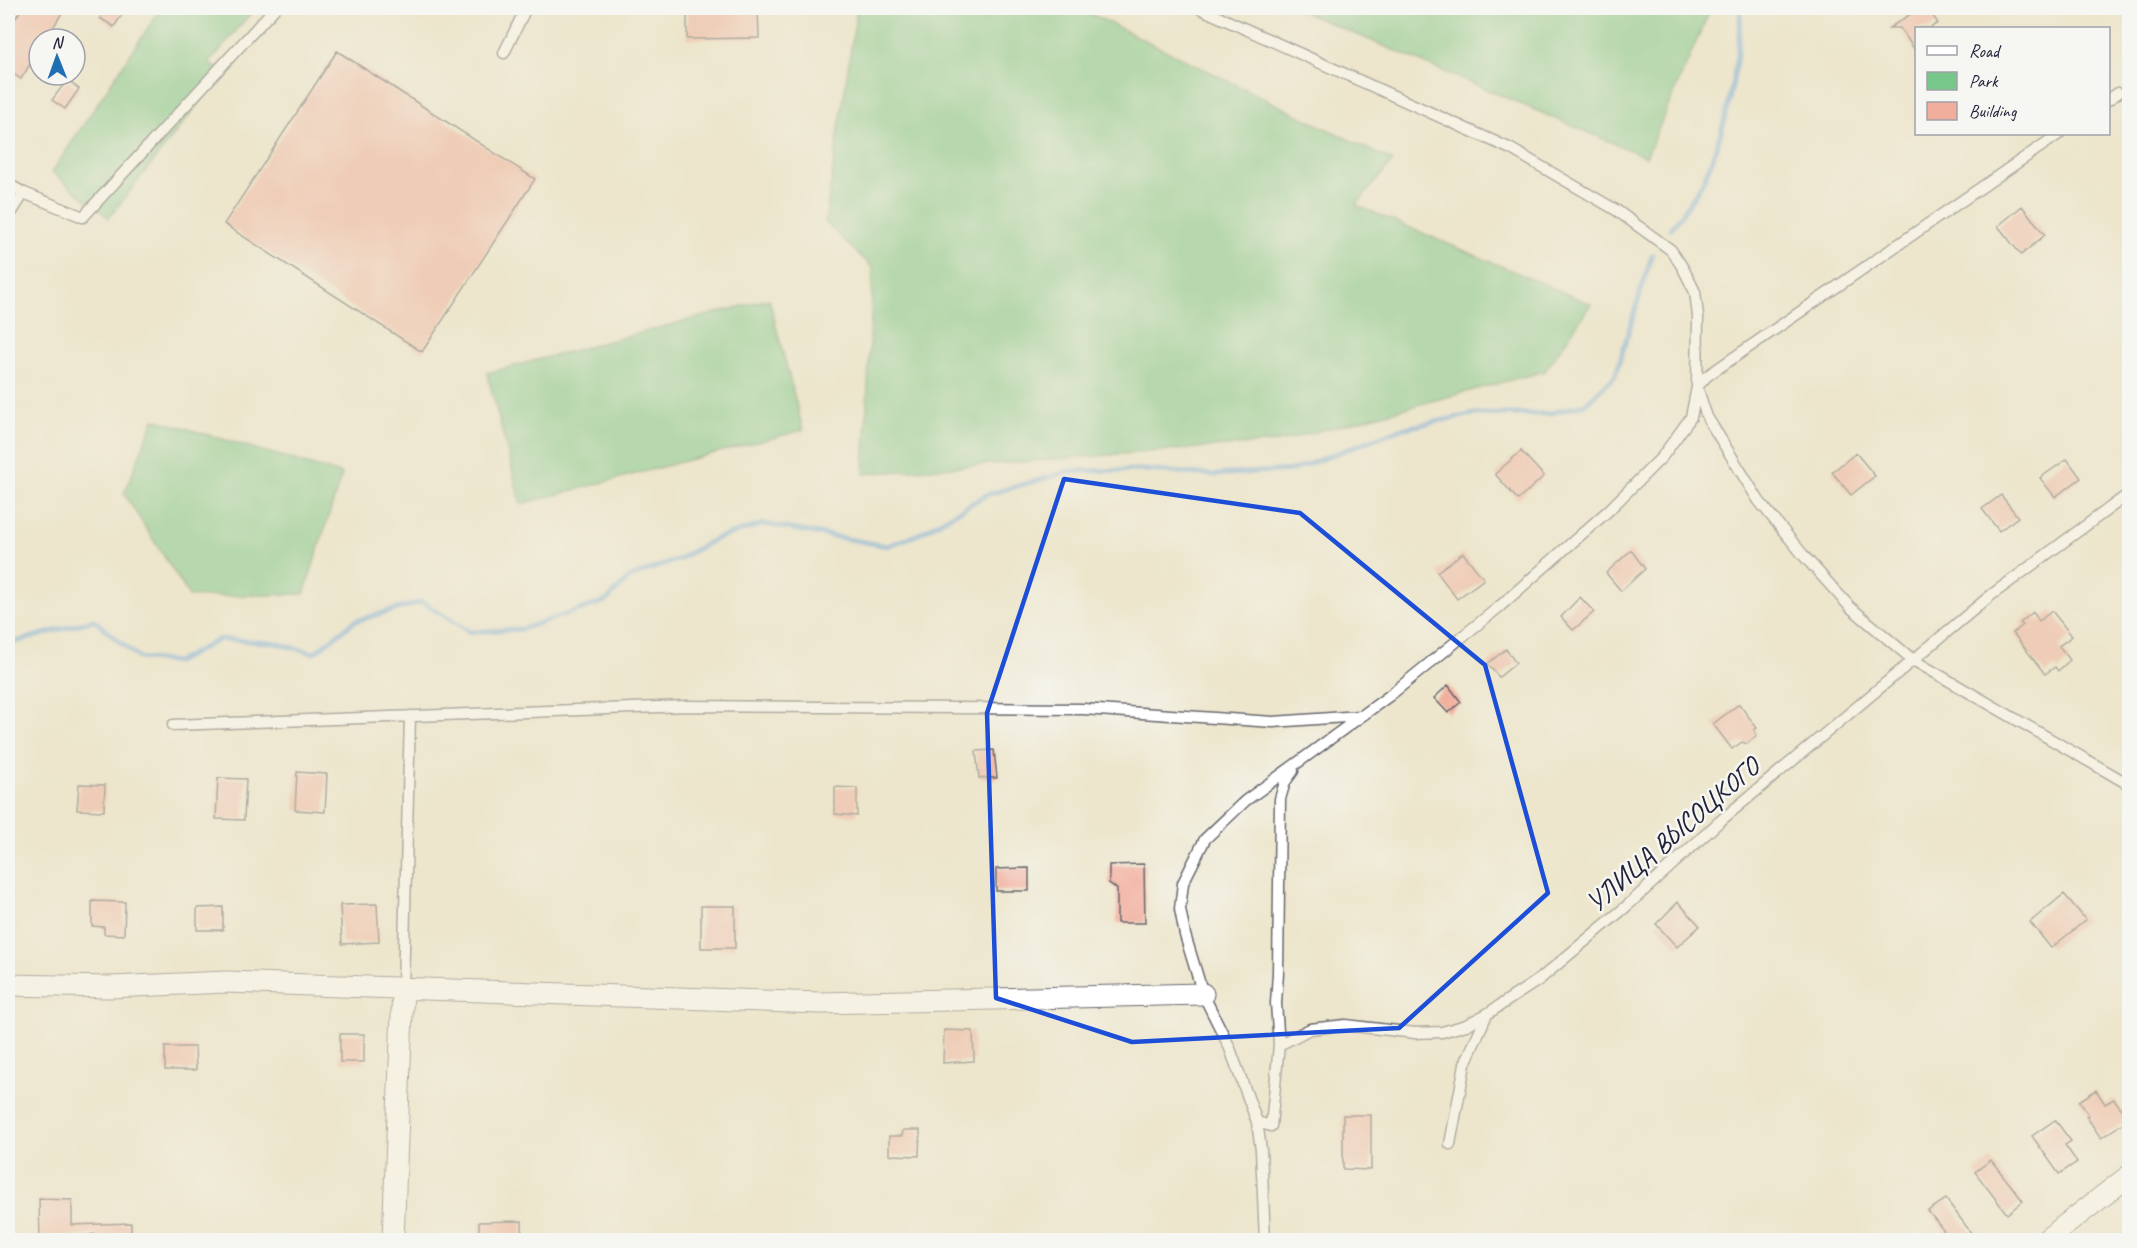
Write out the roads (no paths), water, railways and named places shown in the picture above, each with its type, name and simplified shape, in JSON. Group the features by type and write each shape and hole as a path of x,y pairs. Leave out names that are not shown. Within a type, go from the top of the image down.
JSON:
{"street":[{"path":"8,985 111,987 225,982 820,1003 1203,994"},
{"path":"393,1240 403,988"},
{"path":"2046,1240 2130,1175"}],"lane":[{"path":"8,184 24,193 84,217 275,8"},
{"path":"504,53 526,8"},
{"path":"1199,8 1511,149 1616,210 1671,250 1695,292 1698,316 1697,387 1691,417 1662,456 1609,510 1499,607 1361,716 1245,801 1205,839 1183,883 1180,909 1185,935 1203,994 1229,1046 1257,1122 1261,1150 1265,1240"},
{"path":"1697,387 1707,376 2058,135"},
{"path":"8,218 24,193"},
{"path":"1697,387 1707,417 1759,501 1850,607 1913,660 2130,785"},
{"name":"УЛИЦА ВЫСОЦКОГО","path":"1279,1045 1310,1029 1345,1025 1415,1033 1442,1032 1466,1025 1487,1014 1549,971 1628,905 1719,822 1989,596 2130,493"},
{"path":"173,725 687,706 1083,710 1273,722 1361,716"},
{"path":"403,988 410,716"},
{"path":"1257,1122 1271,1126 1279,1045 1276,1003 1280,799 1285,782 1298,764"},
{"path":"1450,1144 1465,1064 1487,1014"}],"waterway":[{"path":"1671,229 1701,185 1719,138 1734,73 1741,8"},
{"path":"8,644 94,620 139,658 177,662 220,639 275,643 314,653 355,621 422,602 470,632 522,629 606,601 630,577 679,559 715,539 764,524 887,546 919,534 986,495 1070,471 1143,470 1214,475 1293,470 1400,429 1474,414 1548,414 1585,404 1615,376 1652,255"}]}
